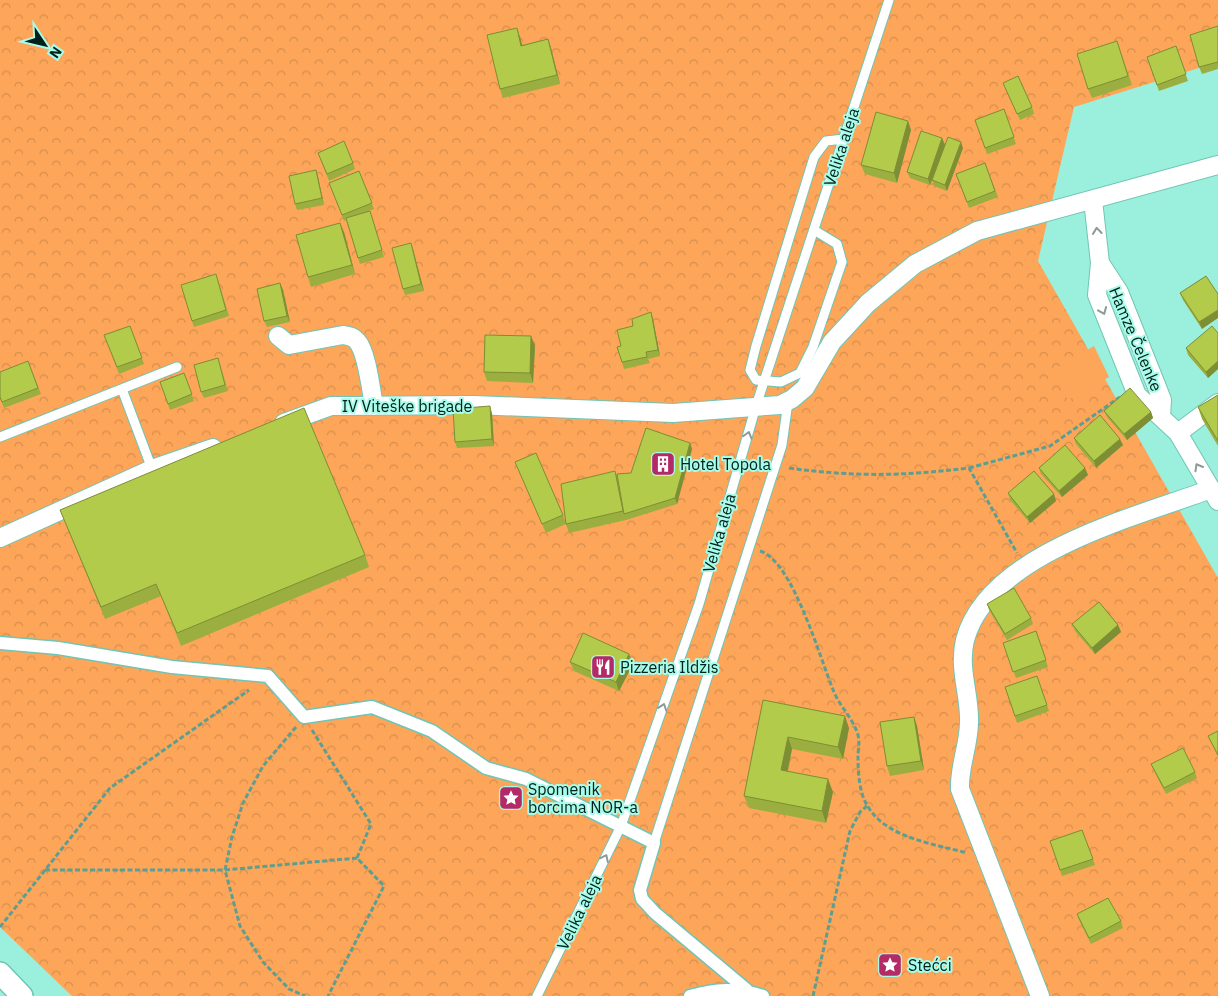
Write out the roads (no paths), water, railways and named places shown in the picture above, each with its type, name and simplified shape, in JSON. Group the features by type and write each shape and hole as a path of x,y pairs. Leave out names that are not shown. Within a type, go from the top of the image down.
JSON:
{"street":[{"path":"788,402 805,388 832,342 868,303 915,264 977,231 1218,165"},
{"name":"Hamze Čelenke","path":"1093,200 1100,263 1097,295 1137,395 1178,433 1214,495"},
{"name":"Hamze Čelenke","path":"1100,263 1119,292 1157,387 1162,400 1161,417"},
{"path":"278,336 289,345 343,335 350,336 358,342 362,351 374,406"},
{"name":"IV Viteške brigade","path":"265,429 331,406 474,405 673,413 780,405 788,402"},
{"path":"1178,433 1218,403"},
{"path":"0,538 152,469 228,442"},
{"path":"1040,996 960,790 961,764 970,722 962,664 966,639 978,610 997,587 1020,568 1072,540 1214,495"},
{"path":"0,643 58,648 172,667 268,676 304,717 372,708 432,731 486,768 526,779 654,843 640,890 642,899 655,914 747,993"},
{"path":"0,974 22,996"},
{"path":"690,996 714,989 762,996"}],"lane":[{"name":"Velika aleja","path":"537,996 621,826 698,604 756,406 889,0"},
{"path":"814,230 837,244 842,262 832,296 800,373 781,382 756,380 750,370 756,346 814,157 826,141 844,139"},
{"path":"0,437 177,367"},
{"path":"122,389 152,469"},
{"path":"654,843 782,445 788,402"}],"place":[{"name":"Hotel Topola","path":"663,464"},
{"name":"Pizzeria Ildžis","path":"603,667"},
{"name":"Spomenik borcima NOR-a","path":"511,798"},
{"name":"Stećci","path":"890,965"}]}
